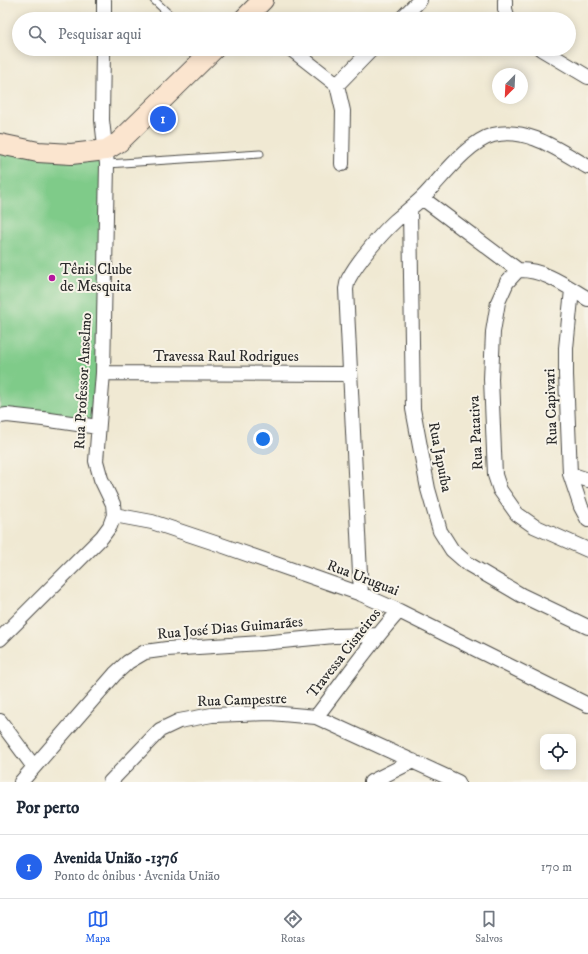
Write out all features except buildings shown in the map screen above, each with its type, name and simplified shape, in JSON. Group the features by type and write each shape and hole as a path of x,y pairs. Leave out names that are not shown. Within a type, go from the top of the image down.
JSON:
{"main road":[{"path":"254,12 263,0"},
{"path":"0,144 38,152 107,157 119,142 203,56"}],"street":[{"path":"104,0 104,12"},
{"path":"408,12 420,0"},
{"path":"505,0 507,12"},
{"name":"Rua Professor Anselmo","path":"103,56 102,120 107,157 103,373 96,461 101,479 113,504 114,515"},
{"path":"300,56 337,85 343,111 342,164"},
{"path":"337,85 365,56"},
{"path":"553,56 588,77"},
{"path":"361,594 346,289 348,279 363,257 395,222 422,198 460,158 478,142 492,135 510,133 529,136 561,151 588,167"},
{"path":"422,198 518,270 528,269 548,276 588,299"},
{"name":"Rua Japuíba","path":"410,209 413,410 428,488 440,531 452,550 468,564 521,595 588,627"},
{"name":"Rua Patativa","path":"518,270 507,282 498,302 493,332 491,379 494,475 500,490 517,514 534,526 588,550"},
{"name":"Rua Capivari","path":"572,290 566,348 570,474 581,507 588,520"},
{"name":"Travessa Raul Rodrigues","path":"103,373 350,374"},
{"path":"0,416 7,415 43,418 98,427"},
{"path":"570,474 588,480"},
{"path":"0,639 102,538 110,526 114,515"},
{"name":"Rua Uruguai","path":"114,515 152,522 361,594 399,611 588,704"},
{"name":"Travessa Cisneiros","path":"316,717 344,682 378,635 399,611"},
{"name":"Rua José Dias Guimarães","path":"22,782 115,674 128,662 145,652 334,636 378,635"},
{"name":"Rua Campestre","path":"110,782 160,730 179,721 212,716 271,713 316,717 458,782"},
{"path":"0,721 34,767"},
{"path":"371,782 413,761"}],"lane":[{"path":"154,0 167,12"},
{"path":"107,157 260,154"}],"green space":[{"name":"Tênis Clube de Mesquita","path":"0,147 99,159 106,176 97,421 0,412"}],"place":[{"name":"Avenida União -1376","path":"163,119"},
{"name":"Tênis Clube de Mesquita","path":"52,278"}]}
